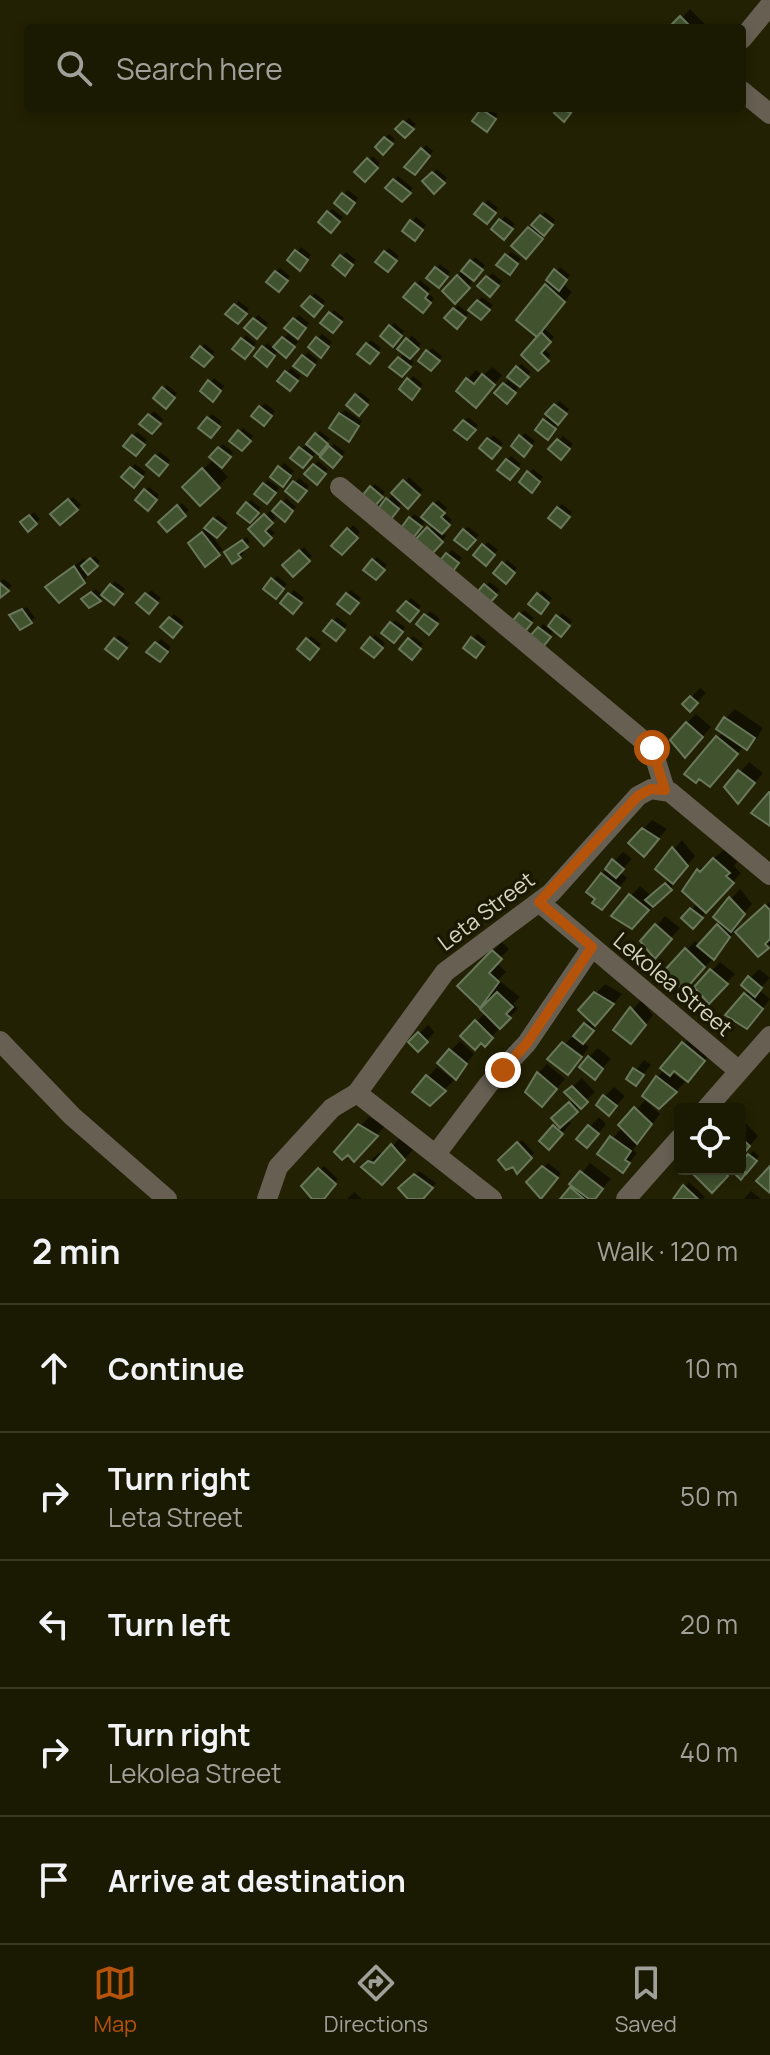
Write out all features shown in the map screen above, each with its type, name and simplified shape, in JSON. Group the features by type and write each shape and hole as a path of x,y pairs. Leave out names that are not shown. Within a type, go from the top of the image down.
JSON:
{"street":[{"path":"746,34 770,5"},
{"path":"746,94 770,114"},
{"path":"340,487 652,748 665,790 770,875"},
{"name":"Leta Street","path":"270,1198 278,1167 332,1108 357,1093 445,972 539,902 638,796 651,789 665,790"},
{"path":"539,902 592,947"},
{"name":"Lekolea Street","path":"436,1154 488,1085 527,1043 592,947 739,1071"},
{"path":"711,1103 770,1036"},
{"path":"0,1041 72,1116 167,1199"},
{"path":"357,1093 492,1199"},
{"path":"626,1199 674,1145"}],"building":[{"path":"680,16 688,24 672,24"},
{"path":"479,112 486,112 496,119 487,132 472,121"},
{"path":"568,112 571,113 564,122 554,113"},
{"path":"403,121 414,129 405,138 395,129"},
{"path":"384,137 393,144 383,155 375,147"},
{"path":"421,148 430,156 415,175 404,167"},
{"path":"367,158 378,168 365,182 354,172"},
{"path":"432,172 445,183 434,194 422,181"},
{"path":"393,179 411,193 402,202 385,188"},
{"path":"342,193 355,203 347,214 334,203"},
{"path":"483,203 496,213 487,224 474,214"},
{"path":"327,211 340,222 331,233 318,222"},
{"path":"540,215 553,225 544,236 531,225"},
{"path":"499,219 513,229 504,240 491,229"},
{"path":"410,220 423,230 415,241 402,231"},
{"path":"528,227 543,239 526,259 511,246"},
{"path":"295,250 308,260 300,271 287,260"},
{"path":"384,251 397,261 388,272 375,262"},
{"path":"505,254 518,264 510,275 496,265"},
{"path":"340,255 353,265 345,276 332,265"},
{"path":"470,260 483,270 474,281 461,271"},
{"path":"435,267 448,277 439,288 426,278"},
{"path":"554,269 567,280 559,291 546,280"},
{"path":"275,271 288,281 279,292 266,282"},
{"path":"457,275 470,288 455,304 442,291"},
{"path":"486,276 499,286 490,297 477,286"},
{"path":"415,283 428,294 425,298 431,303 423,313 403,297"},
{"path":"545,284 565,302 537,337 516,320"},
{"path":"310,296 323,306 314,317 301,306"},
{"path":"477,300 490,310 481,320 468,310"},
{"path":"234,304 247,314 238,324 225,314"},
{"path":"453,308 466,318 457,329 444,318"},
{"path":"329,312 342,322 333,333 320,323"},
{"path":"253,318 266,328 257,339 244,328"},
{"path":"293,318 306,328 298,339 284,328"},
{"path":"389,325 402,336 393,347 380,336"},
{"path":"541,332 551,342 541,353 549,361 538,371 521,355"},
{"path":"282,337 295,347 286,358 273,347"},
{"path":"316,337 329,347 321,358 308,347"},
{"path":"241,338 254,348 245,359 232,349"},
{"path":"406,338 419,349 410,359 397,349"},
{"path":"366,343 379,353 370,364 357,354"},
{"path":"200,346 213,357 204,367 191,357"},
{"path":"262,346 275,356 267,367 254,356"},
{"path":"426,350 440,361 431,371 418,361"},
{"path":"302,355 315,365 307,376 293,366"},
{"path":"398,357 411,367 402,377 389,367"},
{"path":"516,366 529,377 520,387 507,377"},
{"path":"285,371 298,381 290,391 277,381"},
{"path":"482,374 495,385 476,408 456,391 466,378 474,384"},
{"path":"407,378 420,389 412,400 399,389"},
{"path":"208,380 221,391 213,402 200,391"},
{"path":"503,383 516,393 507,404 494,393"},
{"path":"162,387 175,398 166,409 153,398"},
{"path":"355,394 368,405 359,416 346,405"},
{"path":"554,404 567,414 558,425 545,414"},
{"path":"259,406 272,416 264,426 251,416"},
{"path":"339,413 359,426 349,442 329,428"},
{"path":"148,414 161,424 152,434 139,424"},
{"path":"207,417 220,427 211,438 198,428"},
{"path":"543,419 556,429 548,440 535,430"},
{"path":"463,420 476,430 467,440 454,430"},
{"path":"238,430 251,441 242,451 229,441"},
{"path":"315,433 328,444 319,455 306,444"},
{"path":"132,435 145,445 136,456 123,446"},
{"path":"519,435 532,446 524,457 511,446"},
{"path":"487,438 501,448 492,459 479,448"},
{"path":"557,439 570,449 561,460 548,449"},
{"path":"329,446 342,457 333,468 320,457"},
{"path":"218,447 231,457 222,468 209,457"},
{"path":"299,447 312,457 303,468 290,458"},
{"path":"155,455 168,465 159,476 146,465"},
{"path":"506,459 519,469 510,480 497,470"},
{"path":"313,464 326,474 317,485 304,474"},
{"path":"278,466 291,476 283,487 270,477"},
{"path":"130,467 143,477 134,488 121,477"},
{"path":"202,468 220,488 200,506 182,487"},
{"path":"527,471 540,482 532,493 519,482"},
{"path":"403,480 420,495 408,509 391,493"},
{"path":"293,481 307,491 298,502 285,491"},
{"path":"263,483 276,493 267,504 254,494"},
{"path":"370,486 383,497 374,507 361,497"},
{"path":"144,489 157,500 148,511 135,500"},
{"path":"386,498 399,509 391,519 378,509"},
{"path":"68,499 78,510 60,525 50,514"},
{"path":"281,501 293,511 285,522 272,511"},
{"path":"246,502 259,513 250,523 237,513"},
{"path":"433,503 445,513 441,517 450,525 442,534 421,517"},
{"path":"177,505 186,516 167,532 158,522"},
{"path":"557,507 570,517 561,528 548,518"},
{"path":"264,514 273,523 265,531 272,538 264,546 248,529"},
{"path":"29,515 37,524 28,532 20,522"},
{"path":"409,517 422,527 413,538 401,528"},
{"path":"213,518 226,528 217,538 204,528"},
{"path":"427,527 443,542 432,554 415,540"},
{"path":"347,528 358,538 342,555 331,546"},
{"path":"463,529 476,540 467,550 454,540"},
{"path":"202,532 220,555 205,567 188,543"},
{"path":"242,540 248,547 238,554 241,558 232,564 224,552"},
{"path":"482,544 495,555 486,566 473,555"},
{"path":"299,550 310,561 293,577 282,565"},
{"path":"446,553 459,563 451,574 438,563"},
{"path":"90,558 98,566 88,575 81,566"},
{"path":"372,559 385,570 376,580 363,570"},
{"path":"502,562 515,573 506,584 493,573"},
{"path":"74,566 85,583 59,603 45,587"},
{"path":"271,578 284,589 276,599 263,589"},
{"path":"0,583 9,591 0,598"},
{"path":"110,584 123,594 114,605 101,595"},
{"path":"484,584 497,595 488,605 475,595"},
{"path":"91,592 101,601 89,608 81,599"},
{"path":"145,593 158,603 149,614 136,603"},
{"path":"288,593 302,603 293,614 280,603"},
{"path":"346,593 359,603 350,614 337,604"},
{"path":"537,593 549,603 541,614 528,604"},
{"path":"406,601 419,611 410,622 397,611"},
{"path":"22,609 32,623 20,630 9,615"},
{"path":"519,613 532,623 523,634 510,624"},
{"path":"424,614 438,624 429,635 416,624"},
{"path":"556,615 570,626 561,637 548,626"},
{"path":"169,617 182,627 173,638 160,627"},
{"path":"332,620 345,630 336,641 323,631"},
{"path":"390,622 403,632 394,643 381,633"},
{"path":"538,627 551,637 542,648 529,637"},
{"path":"370,637 383,648 374,658 361,648"},
{"path":"471,637 484,647 476,658 463,648"},
{"path":"114,638 127,648 118,659 105,649"},
{"path":"306,638 319,649 310,660 297,649"},
{"path":"408,638 421,649 412,660 399,649"},
{"path":"155,642 168,652 160,662 146,652"},
{"path":"690,696 698,703 690,712 682,704"},
{"path":"724,717 755,738 747,750 716,729"},
{"path":"686,722 703,737 685,758 670,740"},
{"path":"716,736 738,754 710,787 699,779 696,783 684,774"},
{"path":"738,770 755,783 738,804 724,787"},
{"path":"770,792 770,826 751,813"},
{"path":"642,828 659,839 644,857 628,843"},
{"path":"672,847 688,866 673,884 655,869"},
{"path":"713,858 730,873 726,876 734,883 706,913 682,891 697,869 700,872"},
{"path":"612,859 624,869 616,878 605,869"},
{"path":"601,873 620,888 602,910 592,903 595,899 586,892"},
{"path":"665,883 672,890 653,907 645,900"},
{"path":"629,894 649,910 632,929 611,916"},
{"path":"729,897 745,914 731,932 713,917"},
{"path":"765,905 770,910 770,939 765,944 769,948 758,957 735,932"},
{"path":"690,908 703,918 693,929 681,918"},
{"path":"655,924 672,939 655,959 640,941"},
{"path":"717,924 730,937 714,960 697,946"},
{"path":"685,948 705,967 684,991 663,972"},
{"path":"492,950 502,959 489,973 499,982 480,1008 457,986"},
{"path":"710,969 728,984 709,1004 694,987"},
{"path":"748,976 762,988 755,997 741,985"},
{"path":"497,992 513,1007 506,1014 511,1018 500,1029 480,1009"},
{"path":"594,992 614,1004 595,1026 578,1010"},
{"path":"744,993 763,1009 747,1029 725,1015"},
{"path":"630,1007 646,1025 631,1044 613,1030"},
{"path":"475,1020 493,1038 485,1047 481,1043 475,1050 460,1036"},
{"path":"584,1023 594,1031 583,1044 573,1036"},
{"path":"418,1032 428,1042 418,1052 408,1042"},
{"path":"562,1042 582,1057 568,1075 547,1059"},
{"path":"682,1042 705,1061 688,1082 674,1071 670,1076 660,1068"},
{"path":"449,1049 467,1064 456,1080 437,1063"},
{"path":"588,1056 603,1069 595,1080 579,1067"},
{"path":"633,1068 644,1075 636,1086 626,1079"},
{"path":"537,1072 557,1089 542,1107 525,1092"},
{"path":"426,1075 446,1091 430,1106 412,1092"},
{"path":"656,1076 677,1092 659,1109 642,1096"},
{"path":"572,1086 588,1102 581,1109 564,1092"},
{"path":"603,1095 617,1106 609,1116 596,1105"},
{"path":"569,1102 578,1112 560,1128 551,1118"},
{"path":"634,1107 652,1124 637,1144 618,1125"},
{"path":"358,1124 378,1136 354,1162 348,1155 342,1160 334,1152"},
{"path":"553,1125 563,1134 549,1150 539,1141"},
{"path":"588,1125 599,1134 587,1148 576,1139"},
{"path":"610,1136 631,1151 625,1160 630,1163 623,1173 597,1154"},
{"path":"517,1142 532,1158 517,1174 513,1167 506,1170 498,1160"},
{"path":"391,1144 405,1160 382,1185 361,1167 368,1161 374,1163"},
{"path":"748,1154 757,1161 746,1174"},
{"path":"542,1166 558,1178 541,1199 526,1182"},
{"path":"770,1166 770,1193 756,1181"},
{"path":"318,1168 336,1184 324,1199 312,1199 301,1186"},
{"path":"580,1171 603,1189 595,1199 589,1199 569,1184"},
{"path":"414,1174 433,1188 423,1199 408,1199 398,1188"},
{"path":"694,1175 728,1176 712,1193"},
{"path":"683,1185 698,1199 673,1199"},
{"path":"570,1187 584,1199 560,1199"}],"route":[{"path":"503,1070 527,1043 592,947 539,902 551,893 625,807 651,789 665,790 652,748"}]}
